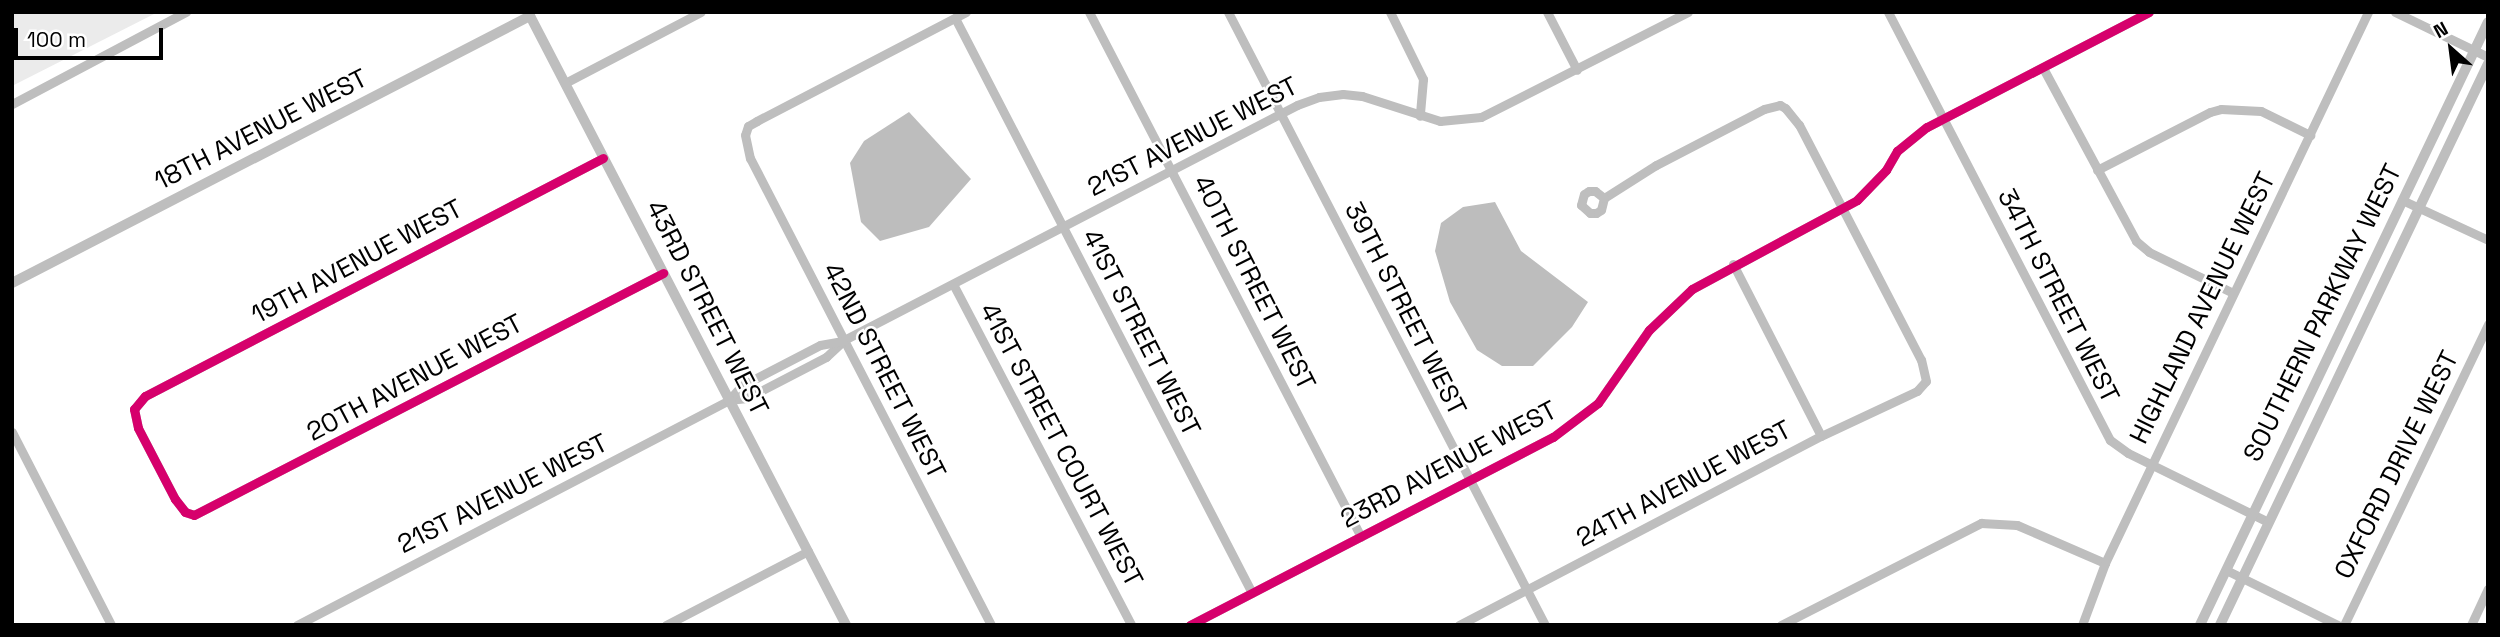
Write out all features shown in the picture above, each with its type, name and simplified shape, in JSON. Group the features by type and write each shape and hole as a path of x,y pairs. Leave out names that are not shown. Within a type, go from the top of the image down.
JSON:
{"street":[{"path":"12,104 186,12"},
{"path":"565,83 701,12"},
{"path":"955,18 966,12"},
{"name":"40TH STREET WEST","path":"1089,12 1361,537"},
{"name":"39TH STREET WEST","path":"1228,12 1545,625"},
{"path":"1390,12 1420,70 1424,88 1420,116"},
{"path":"1547,12 1577,70"},
{"name":"21ST AVENUE WEST","path":"297,625 729,400 741,386 820,345 844,340 1280,113 1319,97 1343,94 1362,96 1440,121 1482,117 1688,12"},
{"name":"34TH STREET WEST","path":"1888,12 2104,432 2119,447 2268,522"},
{"name":"23RD AVENUE WEST","path":"1190,625 1553,437 1586,413 1608,391 1665,313 1692,289 1733,264 1842,208 1872,188 1907,142 1943,119 2149,12"},
{"name":"HIGHLAND AVENUE WEST","path":"2082,625 2105,562 2368,12"},
{"path":"2395,12 2488,57"},
{"name":"43RD STREET WEST","path":"529,14 846,625"},
{"name":"18TH AVENUE WEST","path":"12,284 529,14"},
{"name":"42ND STREET WEST","path":"955,18 757,121 748,127 745,135 750,158 991,625"},
{"name":"41ST STREET WEST","path":"955,18 1252,593"},
{"name":"SOUTHERN PARKWAY WEST","path":"2200,625 2488,22"},
{"name":"SOUTHERN PARKWAY WEST","path":"2221,625 2241,578 2488,64"},
{"path":"2043,68 2128,230 2143,246 2233,293"},
{"path":"1604,198 1656,165 1764,109 1780,105 1785,107 1799,125 1842,208"},
{"path":"2097,170 2210,112 2221,109 2261,111 2310,135"},
{"name":"19TH AVENUE WEST","path":"185,512 175,499 138,428 134,409 145,396 603,158"},
{"path":"2402,200 2488,240"},
{"name":"24TH AVENUE WEST","path":"1459,625 1821,436 1917,391 1926,381 1921,360 1842,208"},
{"path":"1733,264 1821,436"},
{"name":"20TH AVENUE WEST","path":"185,512 194,515 204,512 663,273"},
{"name":"41ST STREET COURT WEST","path":"953,284 1131,625"},
{"name":"OXFORD DRIVE WEST","path":"2341,625 2488,324"},
{"path":"12,432 111,625"},
{"path":"1781,625 1799,621 1982,523 2017,525 2105,562"},
{"path":"666,625 808,551"},
{"path":"2226,569 2341,625"},
{"path":"2470,625 2488,589"}],"shaded area":[{"path":"12,12 158,12 12,86"},
{"path":"909,112 971,179 929,227 880,241 861,222 850,163 864,141"},
{"path":"1495,202 1521,251 1588,302 1572,327 1533,366 1502,366 1477,350 1450,302 1435,251 1441,223 1463,207"}],"cycle path":[{"path":"1190,625 1553,437 1598,403 1649,330 1692,289 1857,200 1886,170 1897,151 1927,127 2149,12"},
{"path":"603,158 145,396 134,409 138,428 175,499 185,512 194,515 663,273"}]}
